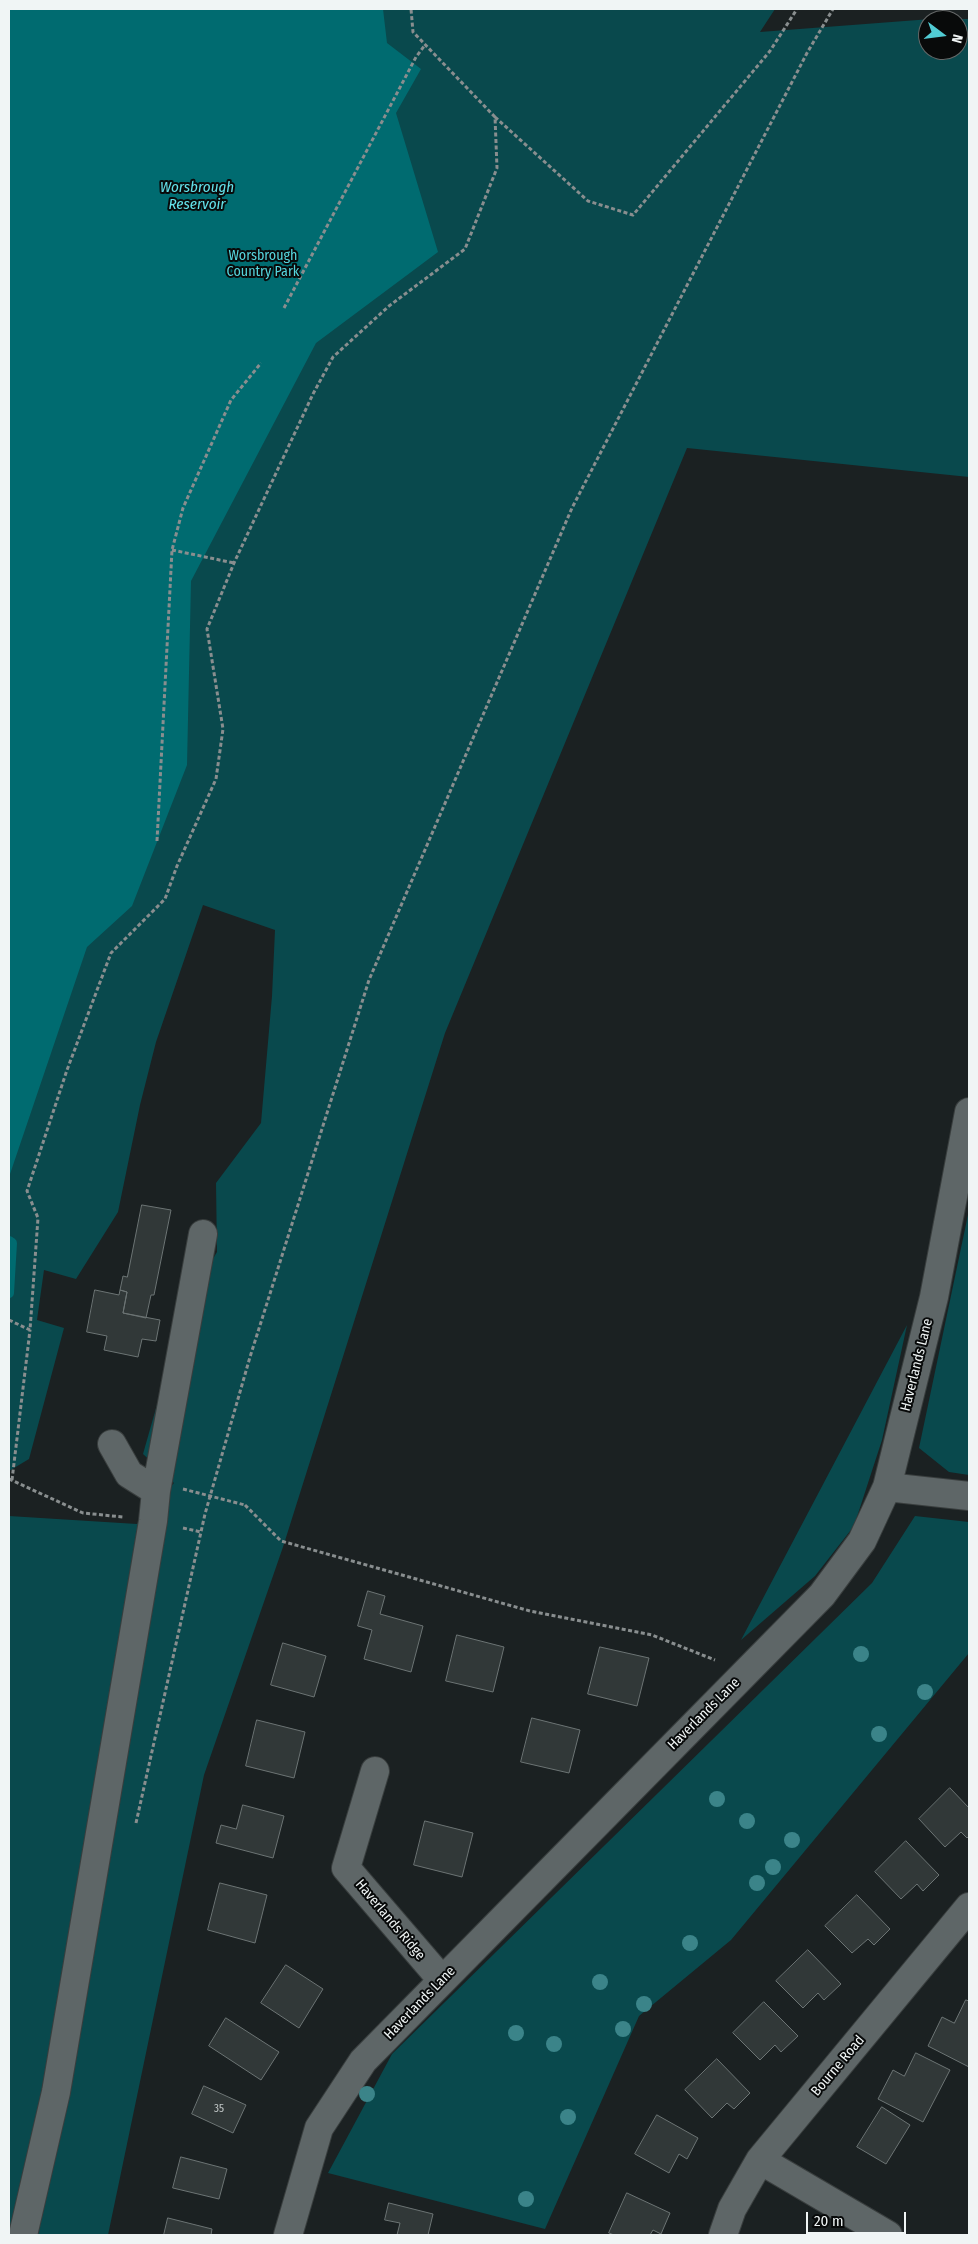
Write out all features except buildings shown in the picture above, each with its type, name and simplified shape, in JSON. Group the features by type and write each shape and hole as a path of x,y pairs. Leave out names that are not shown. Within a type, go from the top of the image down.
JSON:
{"street":[{"name":"Haverlands Lane","path":"288,2235 319,2128 363,2061 822,1594 862,1541 887,1487 934,1297 969,1112"},
{"path":"23,2235 56,2092 153,1521 156,1491 204,1234"},
{"path":"112,1444 129,1474 156,1491"},
{"path":"887,1487 969,1496"},
{"name":"Haverlands Ridge","path":"375,1771 346,1868 442,1980"},
{"name":"Bourne Road","path":"722,2235 732,2209 760,2160 969,1907"},
{"path":"760,2160 888,2235"}],"path":[{"path":"411,9 413,32 495,117 588,201 633,215 770,51 797,9"},
{"path":"136,1824 200,1532 253,1348 369,980 572,508 802,62 833,9"},
{"path":"284,308 416,57 425,45"},
{"path":"200,1532 153,1521 83,1513 11,1480 30,1330 38,1218 26,1191 67,1070 111,953 165,899 177,866 216,779 223,730 207,629 234,563 313,394 333,357 389,306 465,249 496,168 495,117"},
{"path":"157,841 172,550 183,508 231,400 261,362"},
{"path":"172,550 234,563"},
{"path":"9,1320 30,1330"},
{"path":"183,1489 245,1505 281,1541 530,1611 652,1635 708,1656"}],"green space":[{"name":"Worsbrough Country Park","path":"9,9 775,9 760,32 918,20 918,60 968,60 969,19 969,477 687,448 445,1033 283,1547 204,1775 108,2235 9,2235 9,1516 137,1524 174,1483 143,1454 185,1306 217,1252 216,1183 261,1123 272,996 275,930 203,905 156,1042 140,1105 118,1212 76,1279 44,1270 37,1320 64,1328 29,1459 9,1471"},
{"path":"969,1210 969,1475 949,1472 919,1448"},
{"path":"907,1325 882,1440 854,1526 815,1576 741,1640"},
{"path":"915,1516 969,1522 969,1653 731,1940 639,2016 545,2229 328,2173 392,2054 872,1583"}],"water":[{"name":"Worsbrough Reservoir","path":"9,9 383,9 387,43 421,69 396,113 438,252 316,343 191,581 187,765 132,906 87,947 9,1177"}],"waterway":[{"path":"9,1241 12,1243 9,1293"}]}
